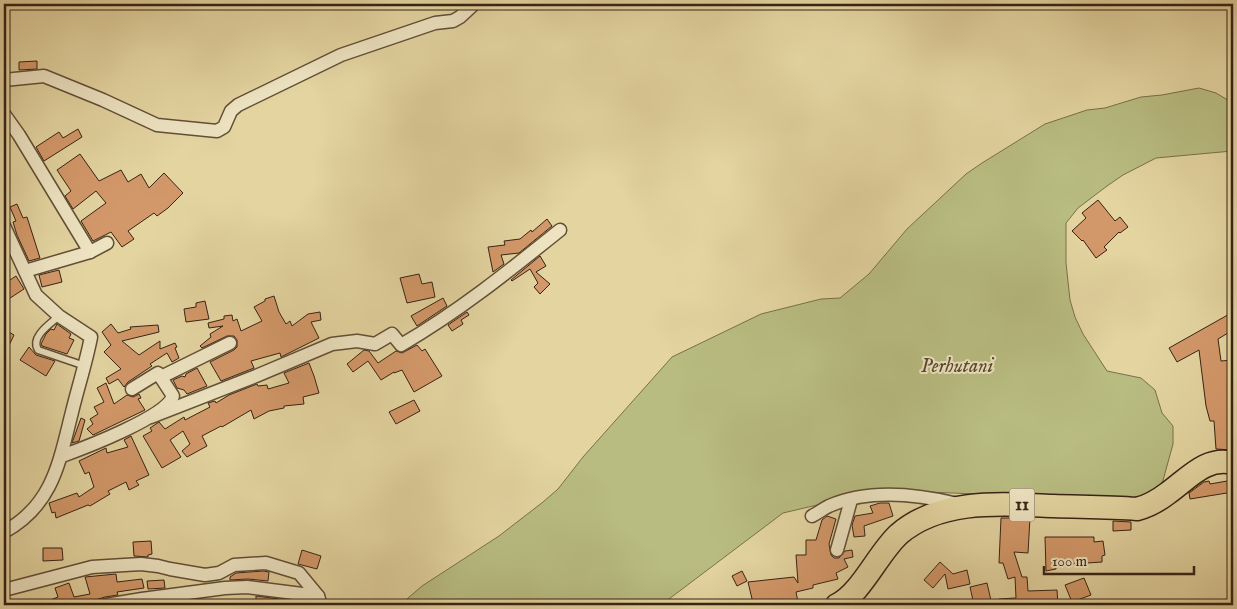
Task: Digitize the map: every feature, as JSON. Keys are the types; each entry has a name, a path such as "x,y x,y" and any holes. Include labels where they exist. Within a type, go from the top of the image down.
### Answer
{"highway":[{"name":"11","path":"837,605 852,594 886,548 900,534 914,524 938,513 966,506 992,504 1137,509 1148,506 1183,480 1213,462 1233,462"}],"street":[{"path":"4,80 44,76 103,100 157,126 217,131 224,127 231,111 247,101 341,55 435,23 453,21 474,4"},
{"path":"4,114 90,252"},
{"path":"4,226 36,295 59,316 91,337 86,366 72,411 62,456 47,493 28,515 4,532"},
{"path":"62,456 106,439 151,416 256,376 332,344 357,341 375,344 392,334 401,345 447,317 560,230"},
{"path":"25,271 90,252 107,243"},
{"path":"161,377 230,343"},
{"path":"132,389 158,373 161,377 173,396 172,402 151,416"},
{"path":"812,516 829,506 874,495 921,496 966,506"},
{"path":"837,550 851,500"},
{"path":"4,590 92,567 119,564 158,566 205,575 219,572 234,565 266,563 300,573 319,601"},
{"path":"287,591 300,573"},
{"path":"106,605 225,588 246,587 287,591 319,601"}],"lane":[{"path":"59,316 37,338 36,347 38,350 86,366"}],"green space":[{"name":"Perhutani","path":"1199,88 1216,93 1231,102 1233,111 1232,151 1156,158 1123,175 1107,186 1078,208 1066,223 1066,263 1070,300 1083,334 1107,371 1141,378 1155,390 1162,413 1173,426 1173,444 1162,484 1150,499 881,490 783,513 661,605 400,605 422,586 499,536 558,489 583,457 672,357 761,314 821,299 840,298 869,274 907,229 966,174 1045,124 1087,110 1105,108 1141,97"}],"building":[{"path":"37,61 37,69 19,70 19,62"},
{"path":"78,129 82,137 44,161 36,147 59,132 63,138"},
{"path":"80,154 99,181 121,170 128,182 141,174 149,188 164,173 183,193 157,216 154,213 128,231 134,239 122,247 111,232 93,241 81,221 106,203 96,191 73,209 65,196 71,191 57,170"},
{"path":"1098,200 1115,221 1120,217 1128,227 1119,232 1104,247 1107,250 1096,258 1083,240 1072,231 1086,218 1082,213"},
{"path":"17,204 23,218 27,217 40,258 29,261 17,235 13,222 16,221 10,207"},
{"path":"547,219 552,226 519,253 501,255 504,264 493,272 488,247 505,245 504,241 520,239 531,230 532,232"},
{"path":"540,256 546,266 536,272 550,284 540,294 534,287 538,283 530,269 511,280"},
{"path":"59,270 62,282 42,287 39,275"},
{"path":"419,274 422,284 432,282 435,297 407,303 400,278"},
{"path":"16,276 24,289 4,302 4,284"},
{"path":"274,296 279,312 286,324 290,321 292,326 308,314 320,312 321,320 311,322 319,338 281,357 280,353 251,361 254,368 221,381 210,362 234,350 237,347 237,340 234,336 227,336 202,348 200,346 211,337 210,334 223,326 209,328 208,323 224,319 224,316 232,315 233,321 237,319 241,331 262,321 254,307 265,301 265,299"},
{"path":"443,298 447,306 417,326 411,316"},
{"path":"205,301 209,319 186,322 184,309 196,307 196,303"},
{"path":"467,312 469,315 461,320 463,324 452,331 448,325"},
{"path":"1233,312 1233,330 1218,339 1221,361 1233,360 1233,450 1216,449 1214,421 1210,421 1206,406 1199,350 1177,362 1169,348"},
{"path":"57,324 71,334 69,338 74,340 67,354 42,346 41,344 46,334 51,329 54,330"},
{"path":"111,324 118,333 131,329 130,327 158,325 159,332 122,341 139,355 160,341 160,349 175,343 179,358 172,362 167,353 150,364 152,366 128,382 124,387 118,379 109,384 106,378 121,369 104,352 111,345 102,332"},
{"path":"4,329 14,335 4,356"},
{"path":"417,345 422,351 425,349 442,376 414,392 402,370 394,372 381,380 368,361 353,372 347,364 364,350 369,351 378,363 396,351 402,353"},
{"path":"29,347 36,355 55,361 46,376 20,360"},
{"path":"309,363 319,393 303,397 304,404 284,406 284,408 269,411 254,419 251,410 202,436 207,446 187,457 182,451 190,444 183,431 170,440 181,457 162,468 143,436 152,431 150,428 159,422 165,429 184,417 185,420 210,407 208,403 215,401 216,403 229,395 257,384 258,386 267,385 268,389 289,383 284,373"},
{"path":"197,368 207,386 187,394 184,390 177,388 173,380 182,376 185,377 186,374"},
{"path":"106,383 114,404 127,395 133,397 139,394 141,398 138,399 145,410 93,435 87,429 93,424 90,419 98,414 94,407 104,402 97,388"},
{"path":"414,400 420,411 396,424 389,412"},
{"path":"81,418 85,420 79,441 72,443"},
{"path":"131,436 149,475 136,481 139,485 129,490 126,482 108,491 110,494 90,506 88,505 56,518 55,512 52,513 49,503 77,493 79,497 94,487 89,472 85,474 79,461 106,448 107,453 128,447 124,440"},
{"path":"1233,480 1233,492 1190,499 1189,493 1204,482 1209,481 1210,484"},
{"path":"889,503 893,516 864,526 865,536 854,537 852,525 855,516 873,513 870,506"},
{"path":"827,516 836,519 829,544 831,555 834,558 839,558 845,551 852,550 853,557 844,559 848,567 836,573 838,579 813,585 813,588 796,592 798,602 785,605 765,605 764,601 753,603 748,582 794,577 798,583 796,555 806,555 806,540 816,540 822,520"},
{"path":"1001,518 1030,518 1028,553 1014,552 1022,577 1027,577 1028,591 1057,590 1058,605 999,605 999,599 1016,598 1015,577 1008,579 1003,563 999,563"},
{"path":"1113,521 1131,522 1131,530 1113,531"},
{"path":"1045,537 1094,537 1094,542 1103,541 1105,555 1102,556 1102,562 1057,565 1056,560 1056,569 1046,571"},
{"path":"151,541 152,554 148,555 148,557 134,556 133,542"},
{"path":"43,548 62,548 63,560 43,561"},
{"path":"302,550 321,556 317,569 298,564"},
{"path":"940,562 953,574 967,570 970,584 948,589 945,574 933,588 924,580"},
{"path":"742,571 747,581 737,586 732,576"},
{"path":"269,572 268,581 230,580 230,577 236,573"},
{"path":"116,574 117,582 142,579 144,588 117,592 118,595 80,605 38,605 58,597 55,588 69,583 74,597 90,594 85,577"},
{"path":"1084,578 1091,595 1072,602 1065,585"},
{"path":"164,580 165,588 148,589 147,581"},
{"path":"987,583 992,605 974,605 970,587"},
{"path":"256,596 279,599 279,605 256,605"}]}
